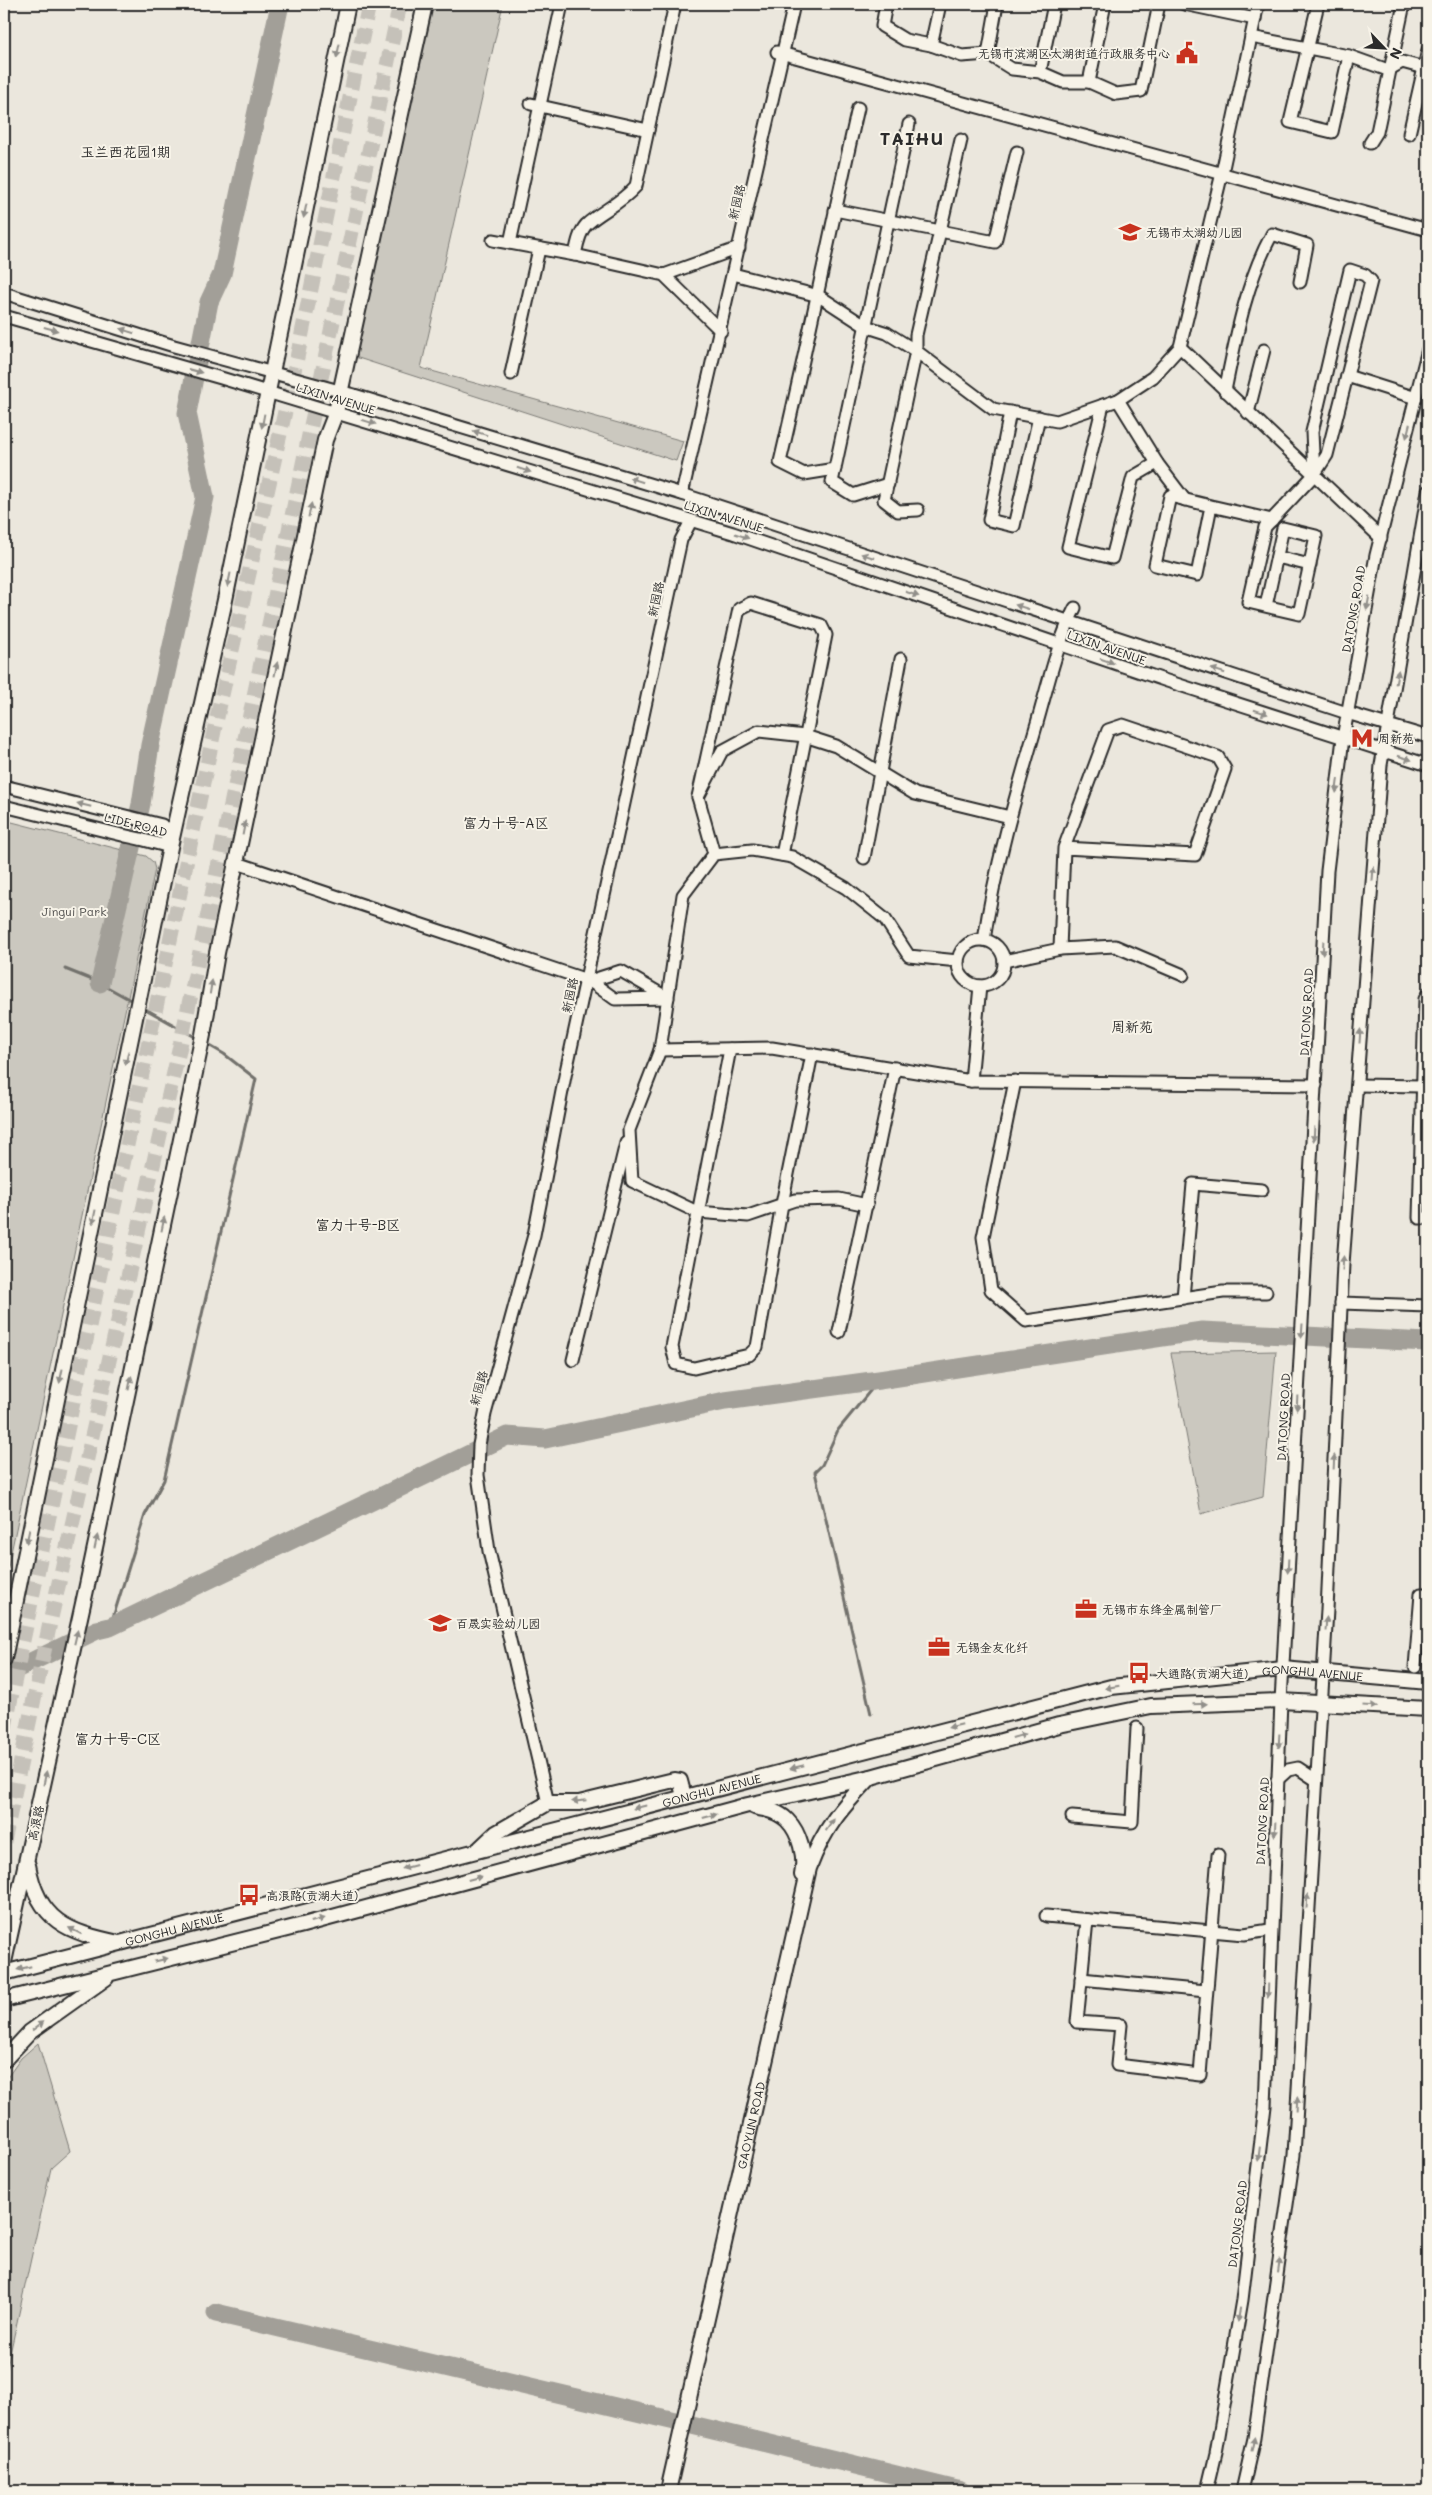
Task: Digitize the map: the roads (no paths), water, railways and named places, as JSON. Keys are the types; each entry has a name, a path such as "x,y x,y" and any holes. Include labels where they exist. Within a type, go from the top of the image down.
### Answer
{"main road":[{"path":"4,1659 170,847 225,600 348,4"},
{"name":"高浪路","path":"4,1962 86,1590 202,1041 217,953 237,863 255,766 323,450 336,412 425,4"},
{"name":"GONGHU AVENUE","path":"4,1974 479,1848 1111,1687 1283,1669 1428,1682"},
{"name":"GONGHU AVENUE","path":"4,2000 293,1927 748,1806 871,1777 1059,1724 1151,1706 1281,1701 1428,1709"},
{"name":"GAOYUN ROAD","path":"666,2491 809,1868 818,1842 831,1822 871,1777"},
{"path":"479,1848 496,1833 549,1802 579,1802 674,1780 680,1781 684,1796"},
{"name":"GAOYUN ROAD","path":"666,2491 805,1865 799,1838 786,1819 771,1810 748,1806"},
{"path":"27,1860 31,1882 48,1913 79,1934 122,1944"},
{"path":"4,2060 30,2032 114,1972"}],"street":[{"path":"510,243 536,105 562,4"},
{"path":"575,255 579,238 586,226 624,200 636,186 676,4"},
{"name":"新园路","path":"781,52 788,4"},
{"name":"新园路","path":"681,494 781,52 794,4"},
{"path":"886,4 882,26 905,40 931,45 962,56 988,54 1012,69 1040,72 1063,82 1089,82 1116,94 1141,91 1160,4"},
{"path":"931,45 940,4"},
{"path":"988,54 997,4"},
{"path":"1040,72 1054,4"},
{"path":"1089,82 1105,4"},
{"path":"1184,4 1255,19"},
{"path":"733,274 819,296 865,326 887,333 916,351 993,408 1057,421 1118,400 1153,376 1180,347 1222,173 1258,4"},
{"path":"1318,4 1290,122 1332,132 1350,56"},
{"path":"1370,144 1377,132 1388,70 1404,4"},
{"path":"1251,38 1350,56 1388,70 1402,62 1424,68"},
{"path":"1409,134 1428,50"},
{"path":"781,52 1428,230"},
{"path":"536,105 648,130"},
{"path":"835,469 804,474 780,462 819,296 835,210 858,108"},
{"path":"888,484 853,495 832,482 909,124"},
{"path":"918,510 898,511 884,500 916,351 916,335 961,140"},
{"path":"835,210 994,242 1017,152"},
{"path":"1225,391 1242,311 1264,248 1272,234 1307,245 1300,282"},
{"path":"493,240 575,255 664,275 719,330"},
{"path":"511,374 539,248"},
{"path":"664,275 738,248"},
{"name":"新园路","path":"719,330 738,248"},
{"path":"1266,606 1283,528 1316,536 1299,614 1248,602 1265,527 1314,475 1327,455 1371,281 1366,275 1350,270 1312,432 1314,475"},
{"name":"LIXIN AVENUE","path":"4,293 174,346 340,391 681,494 1068,622 1428,737"},
{"name":"LIXIN AVENUE","path":"4,316 222,378 693,521 1061,645 1428,765"},
{"path":"1180,347 1381,538"},
{"name":"DATONG ROAD","path":"1208,2491 1242,2300 1265,2106 1277,1780 1327,871 1343,738 1381,538 1428,349"},
{"path":"1248,413 1264,350"},
{"path":"1347,376 1416,398"},
{"path":"1118,400 1157,463 1185,500"},
{"path":"1103,406 1068,547 1112,558 1133,477 1157,463"},
{"path":"1010,412 990,520 1014,526 1039,417"},
{"path":"1242,2491 1257,2419 1294,2155 1323,1673 1341,1307 1383,750 1428,491"},
{"path":"1211,506 1197,576 1155,565 1170,496 1272,520"},
{"name":"新园路","path":"549,1802 492,1545 480,1475 487,1415 538,1235 588,980 682,540 693,521"},
{"path":"1277,557 1310,564"},
{"path":"714,854 698,797 739,609 751,603 821,625 826,635 782,855"},
{"path":"984,940 991,891 1010,817 1068,622 1075,608"},
{"path":"864,858 878,772 901,659"},
{"path":"1060,948 1064,848 1108,730 1123,725 1218,757 1225,769 1195,855 1064,848"},
{"path":"698,797 722,751 759,732 805,736 836,746 915,794 1010,817"},
{"name":"LIDE ROAD","path":"4,786 162,825 170,847"},
{"name":"LIDE ROAD","path":"4,806 170,847"},
{"path":"573,1360 629,1130 660,1050 683,895 714,854 752,850 792,857 853,893 885,919 909,956 958,961"},
{"path":"237,863 588,980 615,999 668,998"},
{"path":"984,940 998,947 1004,961 1004,969 995,982 980,986 966,980 961,975 958,961 964,948 970,943 984,940"},
{"path":"1004,961 1060,948 1115,946 1183,975"},
{"path":"588,980 621,971 668,998"},
{"path":"971,1081 980,986"},
{"path":"1428,993 1425,999 1419,1218 1428,1218"},
{"path":"660,1050 772,1048 971,1081 1316,1086"},
{"path":"730,1049 672,1347 676,1364 694,1368 749,1355 757,1347 782,1204 812,1054"},
{"path":"839,1332 895,1068"},
{"path":"1015,1081 983,1237 991,1290 1026,1321 1223,1292 1266,1292"},
{"path":"1357,1085 1422,1086"},
{"path":"629,1130 632,1182 697,1212 748,1216 795,1200 838,1199 866,1205"},
{"path":"1183,1298 1193,1184 1262,1190"},
{"path":"1341,1307 1428,1306"},
{"path":"1414,1667 1422,1594 1428,1594"},
{"path":"1072,1817 1132,1822 1137,1728"},
{"path":"1277,1780 1288,1770 1298,1768 1316,1780"},
{"path":"1087,1920 1077,2022 1121,2025 1117,2065 1200,2075 1210,1931 1218,1855"},
{"path":"1046,1916 1244,1934 1270,1930"},
{"path":"1081,1979 1206,1991"}],"waterway":[{"path":"100,983 141,804 150,745 205,497 187,413 209,302 222,274 280,4"},
{"path":"65,969 100,983 134,1002"},
{"path":"142,1007 197,1038"},
{"path":"110,1627 145,1515 164,1480 256,1079 224,1054 205,1043"},
{"path":"4,1675 97,1630 110,1627 507,1436 545,1439 725,1401 879,1380 1202,1331 1428,1342"},
{"path":"871,1714 815,1472 822,1465 838,1430 879,1380"},
{"path":"216,2313 713,2430 961,2491"}],"tunnel":[{"path":"4,1731 214,731 298,353 369,4"},
{"path":"4,1842 51,1618 182,1037 400,4"}],"place":[{"name":"无锡市滨湖区太湖街道行政服务中心","path":"1187,53"},
{"name":"无锡市太湖幼儿园","path":"1130,232"},
{"name":"周新苑","path":"1362,738"},
{"name":"无锡市东绛金属制管厂","path":"1086,1609"},
{"name":"百晟实验幼儿园","path":"440,1623"},
{"name":"无锡金友化纤","path":"939,1647"},
{"name":"大通路(贡湖大道)","path":"1139,1673"},
{"name":"高浪路(贡湖大道)","path":"249,1895"}],"district":[{"name":"TAIHU","path":"912,138"},
{"name":"玉兰西花园1期","path":"126,151"},
{"name":"富力十号-A区","path":"506,822"},
{"name":"周新苑","path":"1132,1026"},
{"name":"富力十号-B区","path":"358,1224"},
{"name":"富力十号-C区","path":"118,1738"}],"park label":[{"name":"Jingui Park","path":"74,911"}]}
